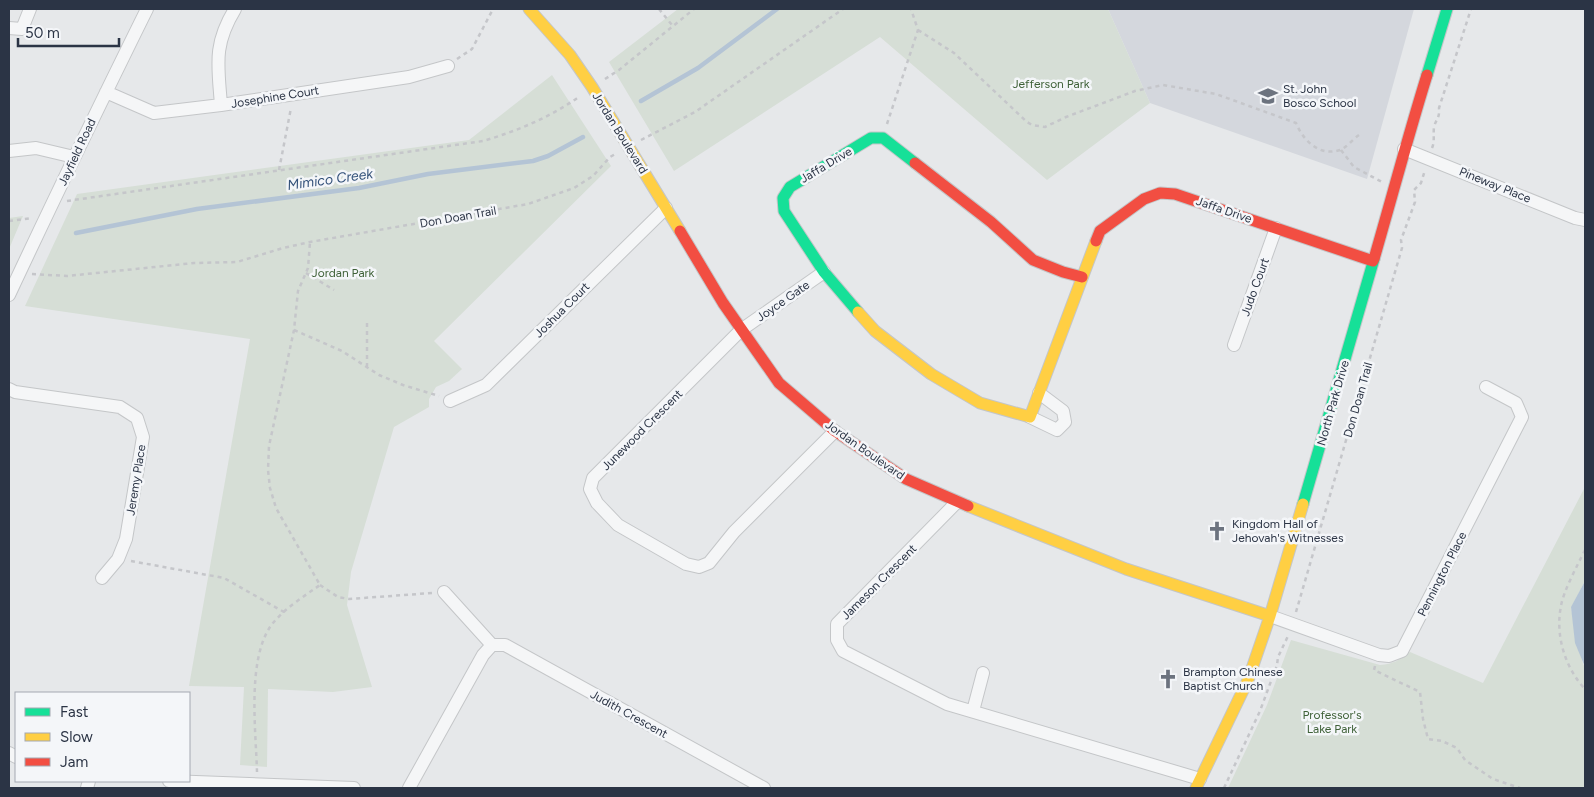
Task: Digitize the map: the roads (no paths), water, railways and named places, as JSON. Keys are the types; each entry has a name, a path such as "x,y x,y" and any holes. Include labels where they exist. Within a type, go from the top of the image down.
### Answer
{"street":[{"path":"9,28 22,29 30,9"},
{"name":"Jayfield Road","path":"9,295 147,9"},
{"path":"221,105 218,64 219,42 227,22 235,9"},
{"name":"Jordan Boulevard","path":"529,9 570,55 592,87 723,303 779,383 835,431 906,479 957,502 1126,569 1270,616"},
{"name":"North Park Drive","path":"1198,784 1248,680 1270,616 1395,187 1404,150 1447,9"},
{"name":"Josephine Court","path":"106,92 154,113 409,77 448,66"},
{"name":"Jaffa Drive","path":"1039,393 1063,411 1065,422 1057,430 1030,417 980,404 931,374 875,332 824,272 784,212 783,198 790,187 871,138 883,138 991,222 1033,260 1063,272 1082,277"},
{"path":"9,151 36,148 74,157"},
{"name":"Pineway Place","path":"1404,150 1575,218 1585,220"},
{"name":"Jaffa Drive","path":"1030,417 1100,231 1144,199 1160,193 1175,194 1373,261"},
{"name":"Joshua Court","path":"450,401 486,385 666,208"},
{"name":"Judo Court","path":"1234,345 1276,228"},
{"name":"Joyce Gate","path":"742,330 824,272"},
{"name":"Junewood Crescent","path":"742,330 593,478 590,489 597,503 618,525 686,564 699,568 709,563 734,532 835,431"},
{"name":"Pennington Place","path":"1270,616 1379,655 1389,656 1402,651 1522,417 1516,403 1486,387"},
{"name":"Jeremy Place","path":"9,389 15,392 120,407 137,418 143,437 126,539 118,559 102,578"},
{"name":"Jameson Crescent","path":"957,502 837,624 837,640 843,651 947,704 1198,784"},
{"path":"408,788 483,655 492,645 444,592"},
{"name":"Judith Crescent","path":"492,645 505,645 764,788"},
{"path":"973,711 983,672"},
{"path":"188,782 354,788"}],"water":[{"path":"1585,581 1585,667 1575,643 1571,607"}],"waterway":[{"name":"Mimico Creek","path":"641,101 698,68 777,9"},
{"name":"Mimico Creek","path":"76,233 197,209 359,188 428,174 533,161 548,156 583,137"}],"place":[{"name":"St. John Bosco School","path":"1268,96"},
{"name":"Kingdom Hall of Jehovah's Witnesses","path":"1217,531"},
{"name":"Brampton Chinese Baptist Church","path":"1168,679"}],"park label":[{"name":"Jefferson Park","path":"1051,84"},
{"name":"Jordan Park","path":"343,273"},
{"name":"Professor's Lake Park","path":"1332,722"}]}
